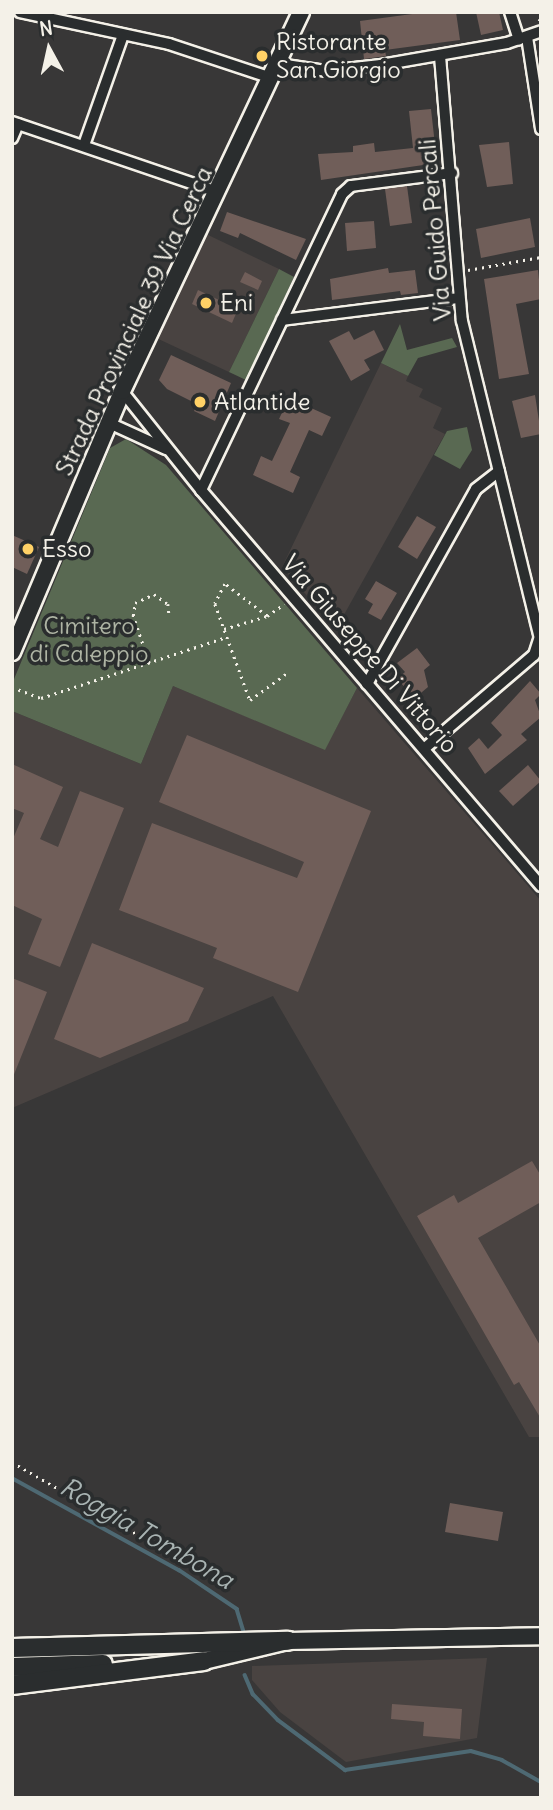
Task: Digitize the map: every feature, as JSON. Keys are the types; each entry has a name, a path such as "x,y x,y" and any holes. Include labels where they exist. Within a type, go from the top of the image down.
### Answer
{"highway":[{"path":"12,1637 288,1642"},
{"path":"12,1648 241,1642"},
{"path":"12,1667 204,1661"},
{"path":"12,1685 204,1661"}],"main road":[{"name":"Strada Provinciale 39 Via Cerca","path":"12,652 122,391 276,71 301,12"},
{"path":"204,1661 288,1642 541,1636"}],"street":[{"path":"20,12 169,44 276,71 327,71 440,56 523,38 541,31"},
{"path":"510,12 523,38 541,129"},
{"path":"84,145 123,34"},
{"name":"Via Guido Percali","path":"440,56 452,173 459,298 540,641"},
{"path":"12,138 15,123 218,192"},
{"path":"201,490 342,194 351,186 452,173"},
{"path":"282,320 459,298"},
{"name":"Via Giuseppe Di Vittorio","path":"122,391 167,450 541,886"},
{"name":"Via Giuseppe Di Vittorio","path":"109,423 167,450"},
{"path":"366,684 476,488 499,471"},
{"path":"425,748 534,655 540,641"}],"path":[{"path":"468,270 541,257"},
{"path":"267,616 225,583 215,604 250,700 287,673"},
{"path":"149,663 133,616 135,603 154,594 168,604 169,614"},
{"path":"224,629 267,616 292,597"},
{"path":"12,687 41,698 227,637"},
{"path":"12,1462 154,1544"}],"shaded area":[{"path":"202,232 279,269 229,372 152,336"},
{"path":"381,363 408,376 406,381 423,389 419,397 442,408 433,428 445,434 336,629 282,567"},
{"path":"173,686 325,749 357,688 541,901 541,1437 529,1437 273,996 12,1108 12,711 141,764"},
{"path":"487,1658 477,1738 346,1762 280,1712 252,1680 252,1666"}],"green space":[{"path":"279,269 294,277 246,380 229,372"},
{"path":"400,324 407,350 452,338 457,347 418,358 408,376 381,363"},
{"path":"467,427 472,450 460,469 434,455 447,431"},
{"name":"Cimitero di Caleppio","path":"126,439 166,465 357,688 325,750 173,686 141,764 12,711 12,684 110,448"}],"building":[{"path":"427,12 456,12 460,40 385,50 386,56 364,59 360,21"},
{"path":"476,12 499,12 503,30 481,35"},
{"path":"431,109 437,163 321,180 318,154 353,152 353,146 374,143 375,152 413,148 409,111"},
{"path":"509,142 513,184 487,187 479,145"},
{"path":"407,186 412,223 390,226 385,189"},
{"path":"227,212 306,239 296,260 240,233 238,238 220,231"},
{"path":"530,218 535,247 481,258 476,229"},
{"path":"374,221 376,248 347,251 345,223"},
{"path":"388,268 389,273 415,270 418,293 401,295 400,291 332,300 330,279"},
{"path":"538,270 541,299 516,304 529,374 499,379 484,279"},
{"path":"245,272 262,281 258,290 240,282"},
{"path":"198,290 238,309 232,323 192,304"},
{"path":"374,330 384,350 364,360 370,370 351,381 329,341 349,331 354,340"},
{"path":"171,355 231,383 215,421 194,411 197,404 167,389 159,380"},
{"path":"535,395 541,434 521,438 512,401"},
{"path":"289,398 331,417 322,436 309,430 290,472 300,477 293,493 253,475 261,456 272,461 290,423 279,419"},
{"path":"417,516 436,527 417,559 398,547"},
{"path":"12,535 39,547 27,574 12,567"},
{"path":"376,581 397,593 381,620 368,613 373,604 365,599"},
{"path":"417,648 430,665 424,670 428,687 415,698 397,679 405,672 397,663"},
{"path":"530,681 541,694 535,700 541,717 521,734 527,740 485,774 468,748 479,738 488,749 502,735 491,723"},
{"path":"187,735 371,811 298,992 213,958 217,948 119,910 152,823 297,878 304,862 159,802"},
{"path":"12,764 63,787 40,839 58,847 80,791 124,808 60,967 28,954 42,919 12,905 12,841 24,813 12,808"},
{"path":"528,765 541,781 513,806 499,791"},
{"path":"92,943 204,988 188,1021 100,1058 54,1039"},
{"path":"12,978 47,992 13,1077 12,1077"},
{"path":"532,1161 541,1176 541,1202 478,1238 541,1347 541,1419 519,1382 514,1385 417,1216 454,1195 458,1203"},
{"path":"450,1503 503,1512 498,1541 445,1532"},
{"path":"392,1704 462,1709 460,1739 423,1736 424,1722 391,1719"}],"waterway":[{"name":"Roggia Tombona","path":"12,1478 179,1570 237,1609 245,1636"},
{"name":"Roggia Tombona","path":"245,1675 253,1694 278,1720 345,1770 471,1751 502,1760 541,1782"}],"place":[{"name":"Ristorante San Giorgio","path":"262,56"},
{"name":"Eni","path":"206,303"},
{"name":"Atlantide","path":"200,402"},
{"name":"Esso","path":"28,549"}]}
